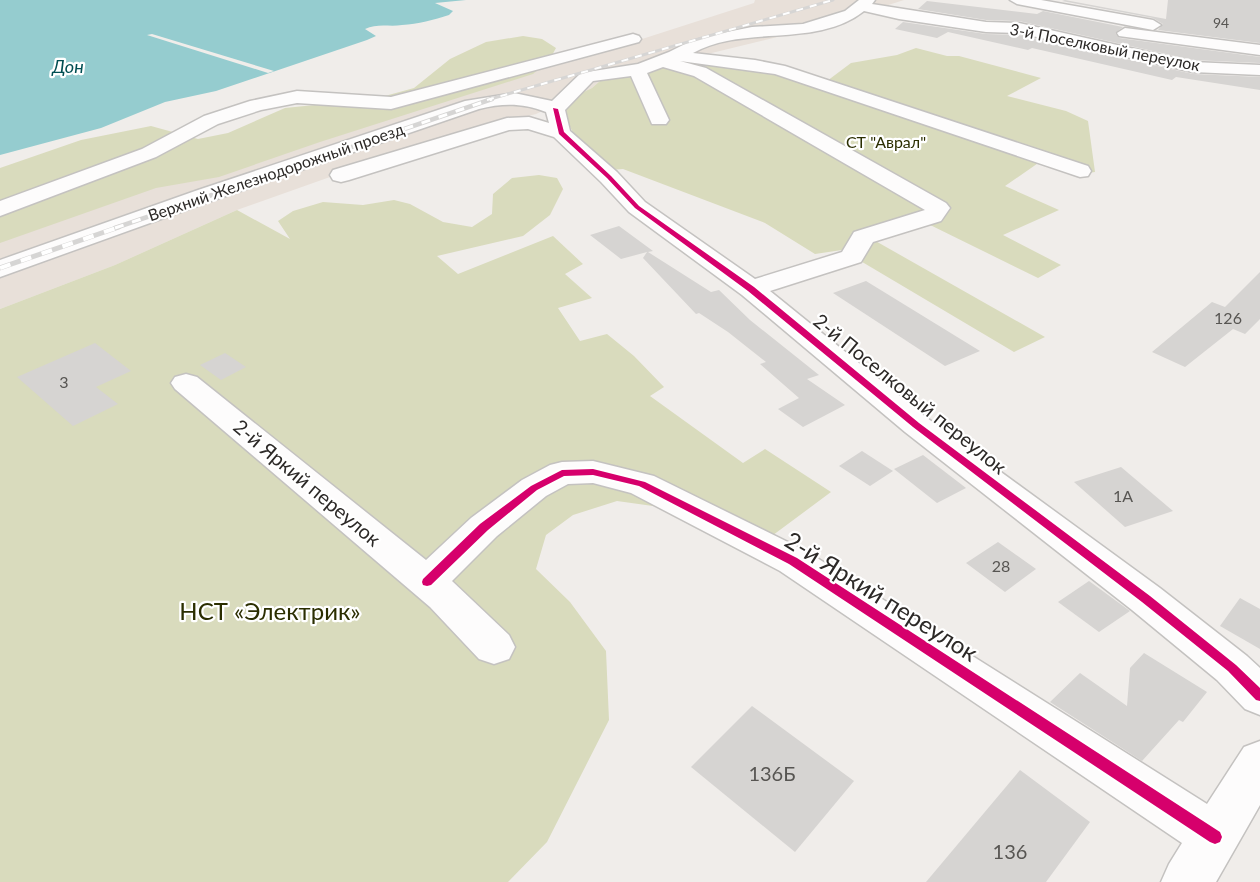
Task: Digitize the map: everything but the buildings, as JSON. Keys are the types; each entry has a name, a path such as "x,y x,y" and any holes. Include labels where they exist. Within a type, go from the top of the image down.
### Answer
{"street":[{"name":"3-й Поселковый переулок","path":"1017,0 1260,49"},
{"name":"3-й Поселковый переулок","path":"866,3 898,14 986,27 1019,28 1193,66 1260,70"},
{"path":"550,62 587,77 636,70 668,59 695,45 752,32 804,29 833,22 866,3"},
{"name":"3-й Поселковый переулок","path":"986,27 1040,26 1226,43"},
{"path":"1226,43 1250,30"},
{"path":"0,209 149,153 211,120 257,105 297,97 392,103 633,39"},
{"path":"668,59 755,65 779,70 1080,171"},
{"path":"668,59 700,72 938,208 933,216 863,237 852,256 751,289"},
{"path":"636,70 643,80 659,120"},
{"path":"561,133 555,109 587,77"},
{"name":"Верхний Железнодорожный проезд","path":"0,269 206,195 472,105 497,98 516,97 555,109"},
{"path":"341,175 507,123 529,123 561,133"},
{"name":"2-й Поселковый переулок","path":"561,133 609,177 636,207 751,289 916,424 1146,599 1232,668 1260,696"},
{"name":"2-й Яркий переулок","path":"186,383 428,582 494,647"},
{"name":"2-й Яркий переулок","path":"428,582 484,527 534,488 562,473 592,472 642,484 793,561 1215,837"},
{"path":"1187,882 1260,762"}],"shaded area":[{"path":"755,0 904,0 823,26 601,80 592,88 536,114 459,134 237,210 115,265 0,309 0,225 260,141 639,40 754,3"}],"green space":[{"path":"523,36 542,39 556,48 550,59 533,74 219,177 156,188 0,243 0,168 81,140 151,126 198,139 228,133 285,108 374,99 414,88 450,59 486,42"},
{"name":"СТ \"Аврал\"","path":"916,48 947,56 959,56 1041,78 1007,96 1066,111 1088,121 1095,172 1088,173 1044,159 1005,186 1059,210 1003,235 1061,265 1038,278 920,220 872,239 1045,337 1014,352 842,250 815,254 765,223 623,169 610,170 578,142 558,104 592,88 601,80 702,57 827,81 851,63 897,55"},
{"name":"НСТ «Электрик»","path":"539,175 557,178 563,189 550,215 523,236 437,256 458,274 553,236 583,264 565,274 592,298 558,308 580,341 607,334 634,356 664,387 650,396 743,463 765,449 831,492 749,553 660,507 617,501 573,515 546,535 536,569 570,602 606,651 609,720 547,842 508,882 0,882 0,309 115,265 237,210 290,239 278,221 293,211 323,202 363,205 394,200 410,204 443,222 472,227 492,214 493,194 512,178"}],"water":[{"name":"Дон","path":"0,0 466,0 435,3 453,11 449,15 414,24 370,27 365,29 376,36 367,40 216,91 165,102 101,128 0,155"}],"pier":[{"path":"152,34 274,71 268,73 147,35"}],"railway":[{"path":"487,100 833,0"},
{"path":"115,228 492,99"},
{"path":"0,268 119,227"}],"cycle path":[{"path":"555,109 561,133 609,177 637,207 751,289 916,425 1146,599 1232,668 1260,696"},
{"path":"427,582 484,527 534,488 562,473 593,472 642,484 793,561 1215,837"}]}
